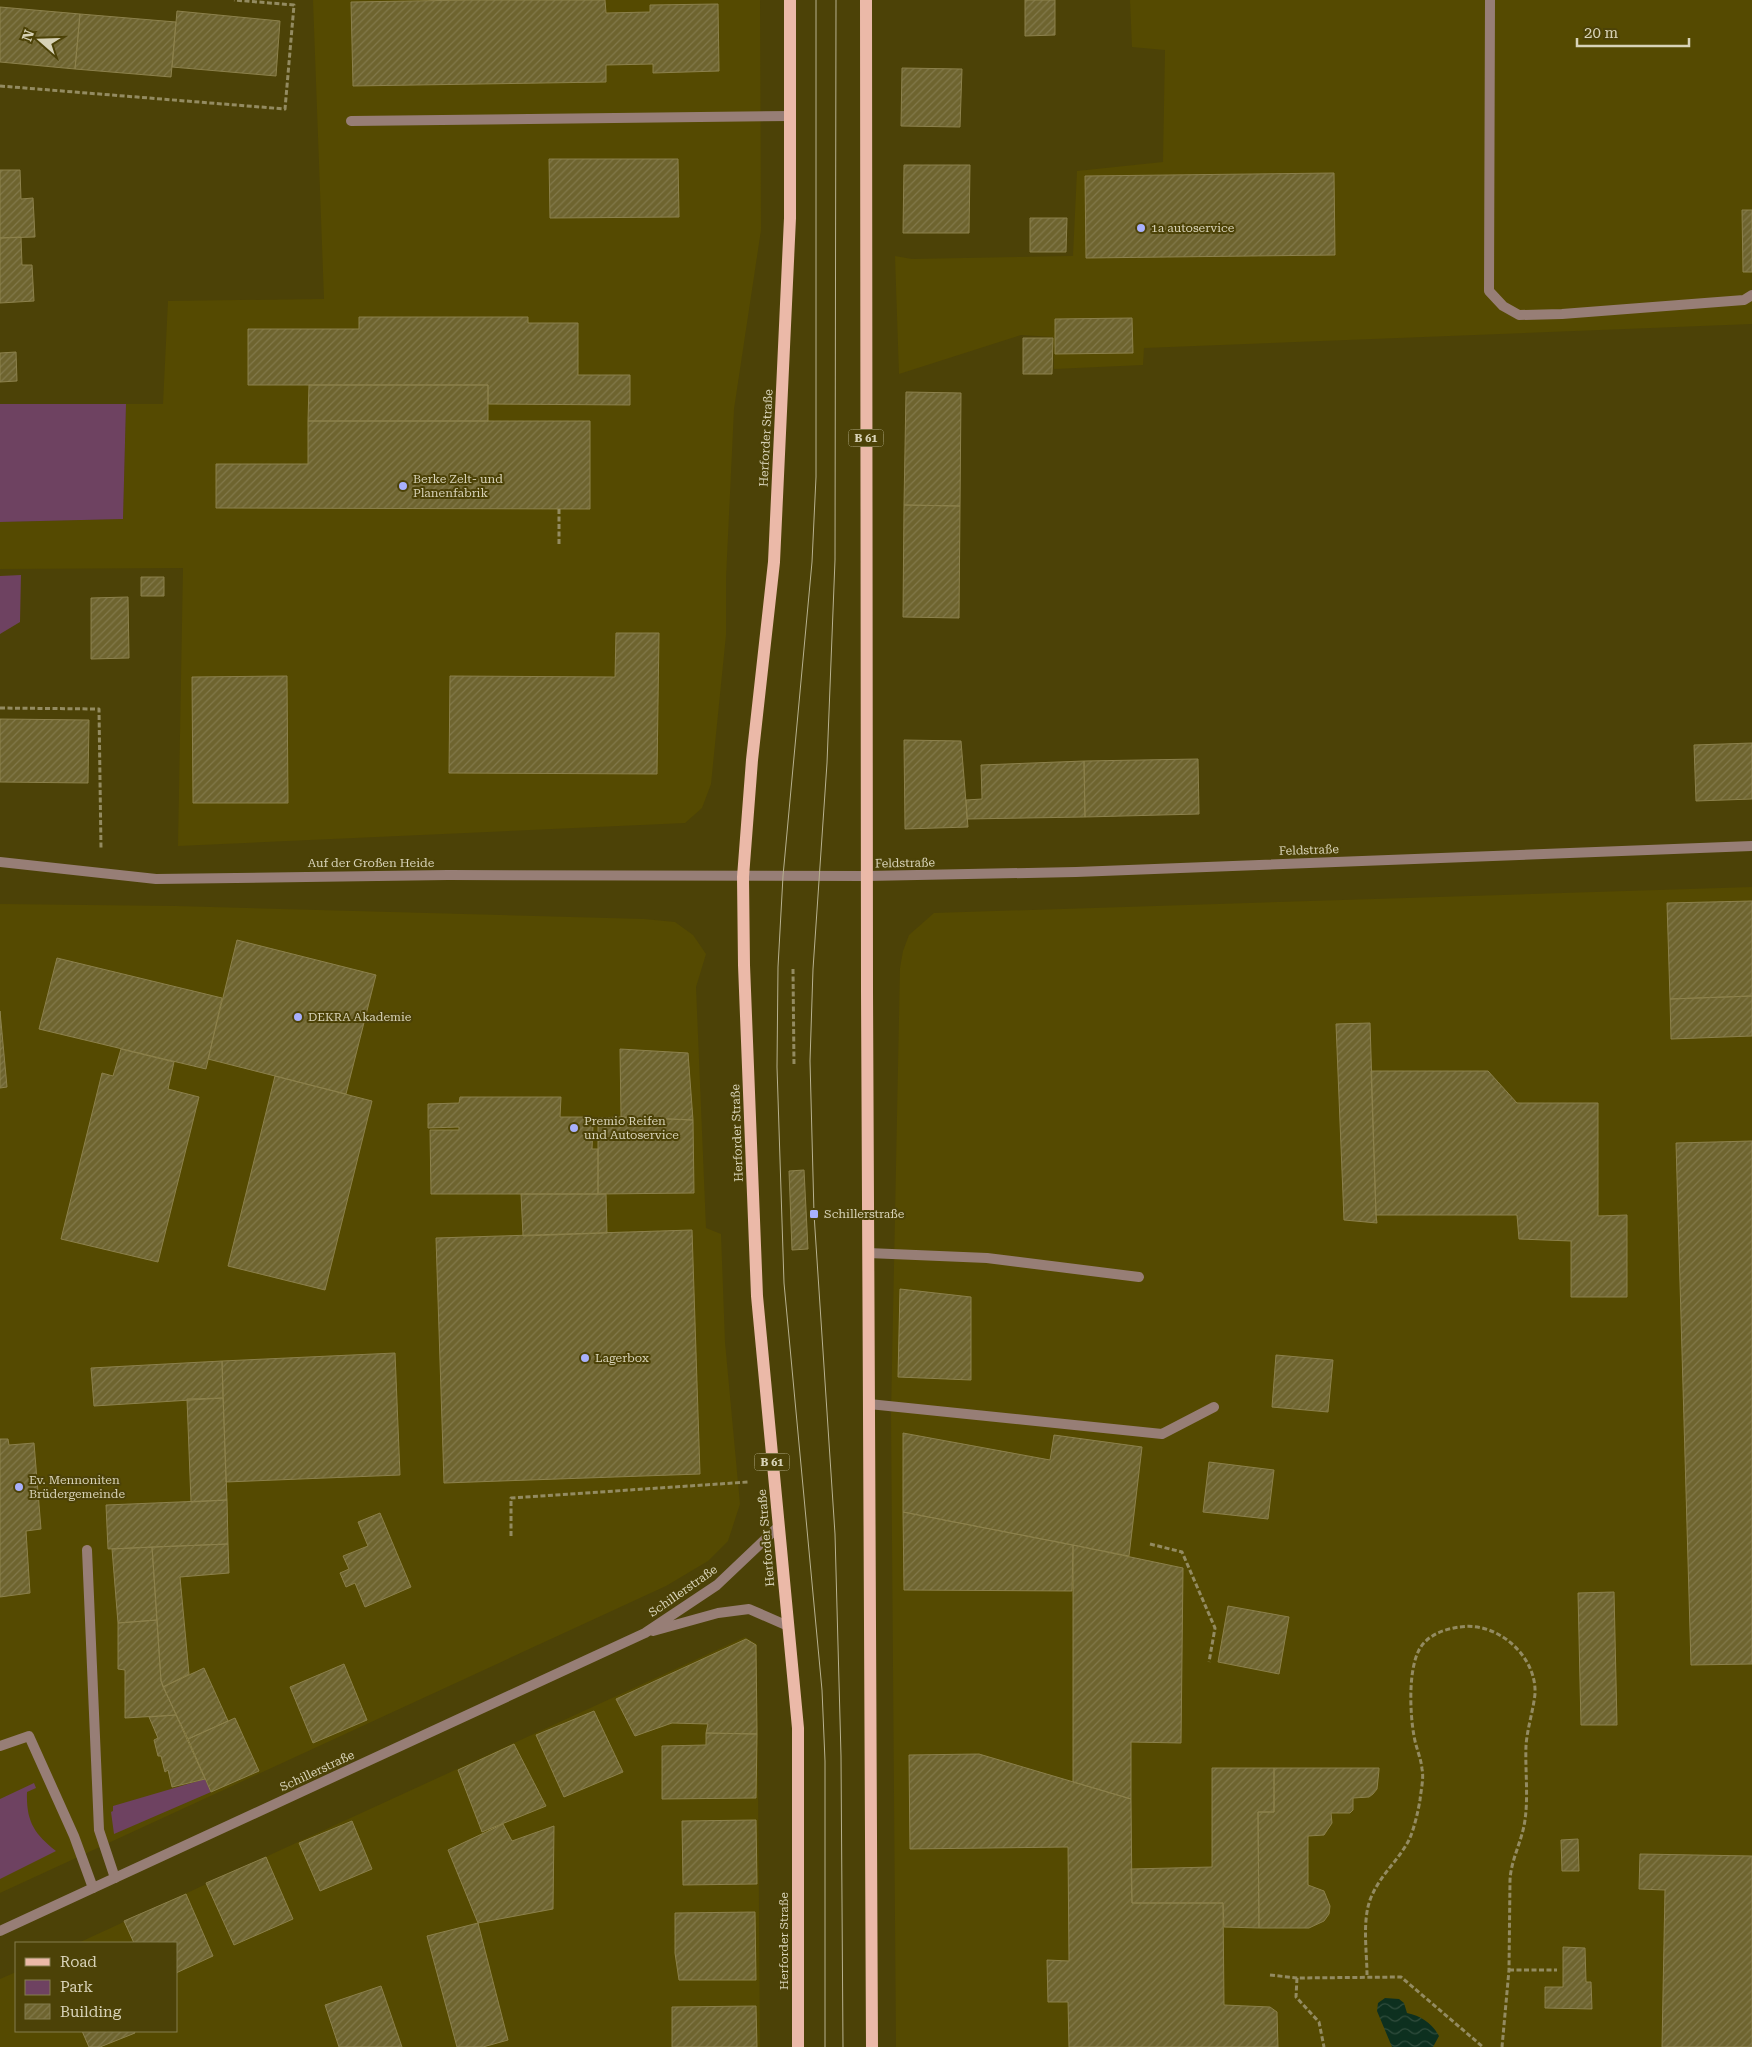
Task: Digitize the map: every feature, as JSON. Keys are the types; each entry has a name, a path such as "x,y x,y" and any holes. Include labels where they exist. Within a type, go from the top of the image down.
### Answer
{"main road":[{"name":"Herforder Straße","path":"790,0 790,218 774,562 752,760 743,877 744,965 757,1296 798,1728 798,2047"},
{"name":"B 61","path":"866,0 868,1253 872,2047"}],"street":[{"path":"1490,0 1490,291 1503,306 1519,315 1562,314 1744,300 1752,295"},
{"path":"351,121 790,116"},
{"name":"Feldstraße","path":"867,876 1076,872 1752,846"},
{"name":"Auf der Großen Heide","path":"0,862 156,879 438,876 743,877"},
{"path":"743,877 867,876"},
{"path":"868,1253 987,1258 1139,1276"},
{"path":"869,1404 1162,1434 1214,1407"},
{"name":"Schillerstraße","path":"0,1931 644,1633 716,1585 778,1527"},
{"path":"87,1550 99,1830 115,1878"},
{"name":"Schillerstraße","path":"644,1633 718,1613 749,1609 788,1626"},
{"path":"0,1746 29,1736 74,1836 93,1888"}],"path":[{"path":"0,86 285,109 294,5 234,0"},
{"path":"559,509 559,545"},
{"path":"0,708 99,709 101,873"},
{"path":"794,968 794,1066"},
{"path":"511,1536 511,1498 748,1482"},
{"path":"1150,1544 1182,1552 1214,1628 1209,1662"},
{"path":"1367,1975 1368,1908 1373,1892 1409,1838 1420,1801 1423,1771 1414,1738 1410,1706 1418,1651 1430,1637 1444,1630 1462,1626 1479,1628 1502,1636 1518,1650 1527,1662 1534,1681 1535,1695 1526,1746 1526,1814 1510,1873 1509,1970 1502,2047"},
{"path":"1509,1970 1557,1970"},
{"path":"1270,1975 1297,1978 1367,1975 1401,1977 1483,2047"},
{"path":"1297,1978 1296,1997 1319,2022 1324,2047"}],"shaded area":[{"path":"313,0 760,0 761,230 734,409 726,578 726,635 711,784 702,808 685,823 178,846 183,568 0,569 0,522 123,519 126,404 163,404 168,301 324,299"},
{"path":"1130,0 1752,0 1752,324 1144,348 1143,365 1054,369 1053,337 1021,335 899,374 895,256 912,259 1073,256 1077,171 1163,162 1165,50 1132,47"},
{"path":"1752,887 1752,2047 896,2047 891,1414 900,968 903,951 909,935 934,913"},
{"path":"0,904 176,906 644,919 675,922 693,935 706,954 696,987 706,1228 721,1234 725,1342 740,1504 728,1541 708,1561 666,1586 0,1893"},
{"path":"745,1637 757,1644 760,2047 0,2047 0,1979 15,1972 15,2032 178,2032 178,1942 80,1942"}],"green space":[{"path":"0,404 126,404 123,519 0,522"},
{"path":"21,575 20,622 0,634 0,576"},
{"path":"205,1779 211,1792 114,1834 111,1812 113,1811 113,1806"},
{"path":"34,1783 36,1788 27,1792 30,1819 37,1833 56,1851 0,1879 0,1799"}],"water":[{"path":"1385,1998 1399,1999 1404,2003 1407,2013 1421,2018 1433,2027 1439,2036 1433,2047 1392,2047 1377,2011 1378,2003"}],"building":[{"path":"605,0 606,13 650,12 650,5 718,4 719,71 653,73 653,64 606,65 606,82 353,86 351,2"},
{"path":"1025,0 1055,0 1055,35 1025,36"},
{"path":"0,7 80,14 75,69 0,62"},
{"path":"177,11 280,21 276,76 172,67"},
{"path":"80,14 176,22 171,77 75,69"},
{"path":"902,68 962,69 960,127 901,126"},
{"path":"549,159 678,159 679,217 550,218"},
{"path":"904,165 970,165 969,233 903,233"},
{"path":"0,170 20,170 21,199 33,198 35,237 0,238"},
{"path":"1334,173 1335,255 1086,258 1085,176"},
{"path":"1742,210 1752,210 1752,272 1743,272"},
{"path":"1030,218 1067,218 1066,252 1030,252"},
{"path":"21,237 22,265 32,265 34,301 0,303 0,238"},
{"path":"359,317 528,317 528,323 578,323 578,375 630,375 630,405 488,404 488,385 248,385 248,329 359,329"},
{"path":"1132,318 1133,353 1055,354 1055,319"},
{"path":"1023,338 1053,338 1052,374 1023,374"},
{"path":"16,352 17,381 0,382 0,353"},
{"path":"309,385 488,385 488,421 308,421"},
{"path":"906,392 961,393 960,506 904,505"},
{"name":"Berke Zelt- und Planenfabrik","path":"308,421 590,421 590,509 216,508 216,464 308,464"},
{"path":"904,505 960,506 959,618 903,617"},
{"path":"141,577 164,577 164,596 141,596"},
{"path":"128,597 129,658 91,659 91,598"},
{"path":"616,633 659,633 657,774 449,773 450,676 615,677"},
{"path":"287,676 288,803 193,803 192,677"},
{"path":"0,719 89,720 88,783 0,782"},
{"path":"904,740 961,741 968,827 905,829"},
{"path":"1752,743 1752,799 1696,801 1694,745"},
{"path":"1198,759 1199,814 1085,817 1084,761"},
{"path":"1084,761 1085,817 967,819 966,800 982,799 981,765"},
{"path":"1752,901 1752,996 1670,999 1667,903"},
{"path":"237,940 376,975 346,1094 208,1059"},
{"path":"57,958 222,998 206,1069 39,1029"},
{"path":"1752,996 1752,1036 1671,1039 1670,999"},
{"path":"0,1011 7,1087 0,1088"},
{"path":"1370,1023 1377,1223 1344,1220 1336,1024"},
{"path":"121,1049 174,1062 168,1089 199,1097 158,1262 61,1239 102,1073 113,1076"},
{"path":"620,1049 688,1053 693,1120 621,1117"},
{"path":"1371,1071 1488,1071 1517,1103 1598,1103 1598,1216 1627,1215 1627,1297 1571,1297 1571,1241 1519,1239 1517,1215 1376,1215"},
{"path":"275,1076 372,1101 325,1290 228,1266"},
{"path":"460,1097 561,1097 560,1117 586,1117 593,1125 592,1149 598,1149 598,1194 431,1194 430,1130 459,1130 459,1127 428,1128 428,1104 459,1103"},
{"path":"598,1118 693,1120 694,1193 598,1194"},
{"path":"1752,1141 1752,1664 1691,1665 1676,1143"},
{"path":"804,1170 808,1249 792,1250 789,1171"},
{"path":"521,1194 606,1194 607,1233 523,1236"},
{"path":"692,1230 700,1474 444,1483 436,1238"},
{"path":"900,1289 971,1297 971,1380 898,1377"},
{"path":"395,1353 400,1475 226,1482 222,1361"},
{"path":"1276,1355 1333,1360 1328,1412 1272,1407"},
{"path":"222,1361 223,1398 94,1406 91,1368"},
{"path":"223,1398 227,1500 191,1502 187,1399"},
{"path":"903,1433 1050,1460 1054,1435 1142,1447 1129,1556 903,1512"},
{"name":"Ev. Mennoniten Brüdergemeinde","path":"0,1439 8,1439 9,1445 34,1443 41,1529 26,1531 30,1593 0,1597"},
{"path":"1209,1462 1274,1470 1268,1519 1203,1512"},
{"path":"227,1500 228,1544 108,1549 106,1505"},
{"path":"903,1512 1073,1545 1072,1591 904,1590"},
{"path":"380,1513 411,1587 365,1607 355,1583 346,1587 340,1573 349,1569 343,1556 368,1546 358,1522"},
{"path":"228,1544 229,1573 180,1577 189,1674 163,1687 161,1681 152,1547"},
{"path":"1073,1545 1183,1568 1181,1743 1131,1742 1131,1799 1073,1782"},
{"path":"152,1547 157,1620 118,1623 112,1549"},
{"path":"1614,1592 1617,1725 1581,1725 1578,1593"},
{"path":"1228,1606 1289,1617 1279,1674 1218,1662"},
{"path":"157,1620 161,1681 176,1715 125,1718 125,1670 118,1669 118,1623"},
{"path":"746,1639 756,1645 757,1734 706,1733 708,1724 672,1723 635,1736 616,1699"},
{"path":"344,1664 367,1720 313,1743 290,1687"},
{"path":"204,1668 228,1721 188,1739 163,1687"},
{"path":"594,1711 623,1772 564,1797 536,1735"},
{"path":"176,1715 205,1779 172,1787 168,1770 165,1772 161,1756 158,1756 154,1740 158,1738 149,1717"},
{"path":"235,1718 259,1771 211,1792 188,1739"},
{"path":"706,1733 757,1734 756,1798 662,1799 662,1746 706,1745"},
{"path":"514,1744 546,1806 482,1832 458,1770"},
{"path":"979,1754 1131,1799 1132,1903 1223,1903 1224,2005 1270,2007 1277,2012 1278,2047 1069,2047 1068,2002 1048,2002 1047,1960 1069,1961 1068,1847 910,1849 909,1755"},
{"path":"1212,1768 1274,1768 1274,1812 1258,1812 1259,1928 1224,1927 1223,1903 1132,1903 1131,1869 1212,1867"},
{"path":"1274,1768 1379,1768 1377,1789 1373,1794 1369,1797 1353,1798 1353,1810 1350,1813 1331,1813 1332,1823 1324,1835 1308,1836 1308,1885 1324,1891 1330,1906 1329,1914 1324,1921 1309,1928 1259,1928 1258,1812 1274,1812"},
{"path":"756,1820 757,1884 683,1885 682,1821"},
{"path":"352,1821 372,1869 320,1891 299,1843"},
{"path":"503,1824 512,1841 554,1826 553,1909 478,1923 448,1850"},
{"path":"1578,1839 1579,1871 1562,1871 1561,1840"},
{"path":"1640,1854 1752,1856 1752,2047 1662,2047 1665,1890 1639,1889"},
{"path":"266,1857 293,1919 234,1945 206,1883"},
{"path":"186,1894 213,1956 178,1972 178,1942 134,1942 124,1921"},
{"path":"755,1912 756,1980 679,1980 675,1953 675,1913"},
{"path":"478,1923 508,2040 483,2047 457,2047 427,1936"},
{"path":"1563,1947 1585,1948 1586,1982 1591,1982 1592,2009 1545,2008 1545,1987 1563,1987"},
{"path":"381,1986 402,2047 339,2047 325,2005"},
{"path":"756,2006 757,2047 672,2047 672,2007"},
{"path":"82,2032 135,2033 100,2047 89,2047"}],"tram line":[{"path":"816,0 816,477 812,562 783,876 778,967 777,1067 784,1283 822,1690 825,1761 825,2047"},
{"path":"836,0 835,560 827,763 813,969 810,1061 814,1214 835,1534 841,1756 843,2047"}],"place":[{"name":"1a autoservice","path":"1141,228"},
{"name":"Berke Zelt- und Planenfabrik","path":"403,486"},
{"name":"DEKRA Akademie","path":"298,1017"},
{"name":"Premio Reifen und Autoservice","path":"574,1128"},
{"name":"Schillerstraße","path":"814,1214"},
{"name":"Lagerbox","path":"585,1358"},
{"name":"Ev. Mennoniten Brüdergemeinde","path":"19,1487"}]}
